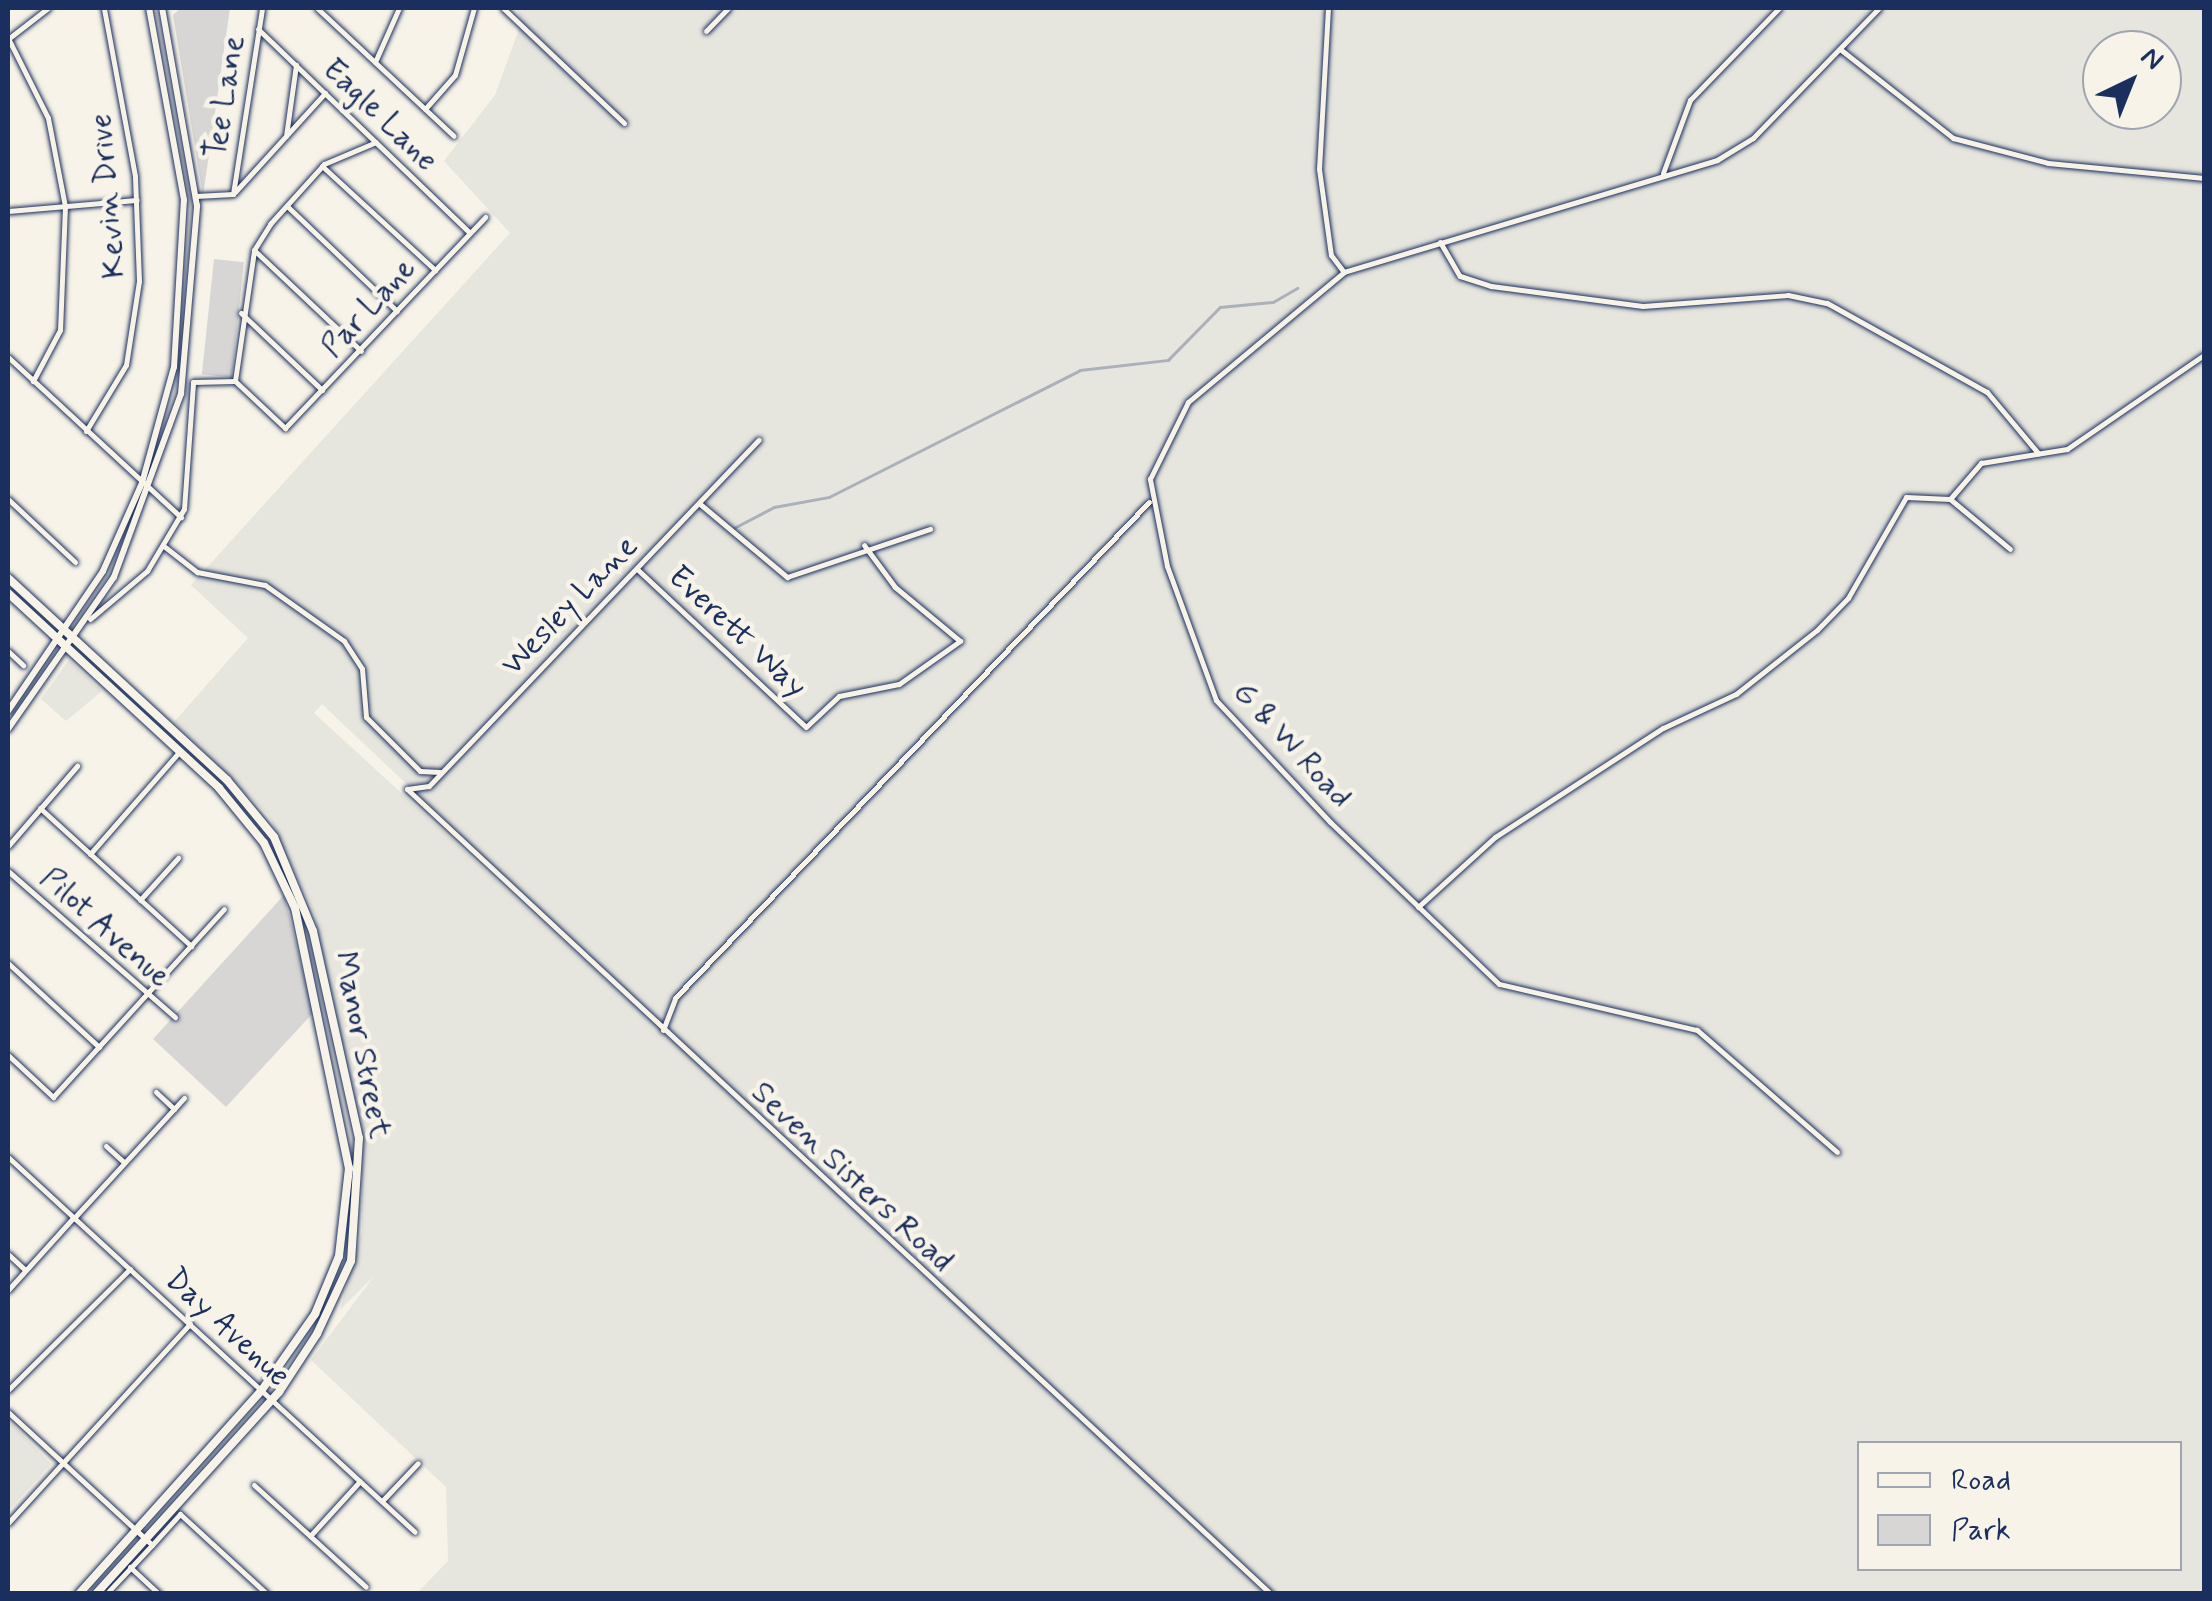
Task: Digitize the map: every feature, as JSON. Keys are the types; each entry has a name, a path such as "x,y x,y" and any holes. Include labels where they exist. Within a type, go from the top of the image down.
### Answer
{"main road":[{"path":"8,711 67,630 142,483 177,350 185,222 149,8"},
{"path":"8,729 90,619 152,492 186,369 198,240 196,196 162,8"},
{"path":"185,222 198,240"},
{"name":"Manor Street","path":"8,578 76,638 259,816 313,931 360,1138 359,1222 334,1305 272,1400 149,1542 96,1594"},
{"name":"Manor Street","path":"8,593 179,752 250,824 296,908 346,1135 339,1256 315,1314 261,1391 79,1594"}],"street":[{"path":"33,381 62,320 64,206 48,118 8,39 48,8"},
{"name":"Kevin Drive","path":"86,431 113,394 133,337 138,200 104,8"},
{"name":"Tee Lane","path":"233,194 262,8"},
{"path":"317,8 454,136"},
{"path":"375,62 399,8"},
{"path":"425,109 455,75 474,8"},
{"path":"503,8 624,122"},
{"path":"706,31 728,8"},
{"path":"1328,8 1319,170 1331,254 1344,272"},
{"path":"1663,173 1690,100 1778,8"},
{"name":"G & W Road","path":"1837,1152 1712,1038 1656,1016 1499,984 1418,907 1216,700 1151,500 1155,456 1188,402 1344,272 1742,147 1879,8"},
{"name":"Eagle Lane","path":"258,28 470,233"},
{"path":"1840,49 1953,138 2048,163 2204,178"},
{"path":"286,139 296,65"},
{"path":"196,196 233,194 326,92"},
{"path":"90,619 116,605 164,547 181,517 189,487 194,382 235,381 254,250 286,205 322,166 376,142"},
{"path":"322,166 434,270"},
{"path":"8,211 138,200"},
{"path":"286,205 398,310"},
{"name":"Par Lane","path":"235,381 285,428 484,217"},
{"path":"1440,242 1460,276 1491,286 1642,306 1788,295 1827,303 1987,392 2038,453"},
{"path":"254,250 361,351"},
{"path":"242,313 322,390"},
{"path":"1950,499 1971,467 2067,449 2133,411 2204,355"},
{"path":"8,357 181,517"},
{"name":"Wesley Lane","path":"407,789 426,788 759,440"},
{"path":"1418,907 1495,836 1663,728 1736,694 1817,630 1848,598 1906,497 1950,499 2010,549"},
{"path":"8,498 75,562"},
{"path":"662,1030 675,998 1151,500"},
{"path":"700,504 787,577 864,545 930,529"},
{"name":"Everett Way","path":"637,569 806,727 839,696 900,684 960,641 895,587 864,545"},
{"path":"164,547 196,572 265,585 346,643 362,669 366,718 420,771 442,772"},
{"path":"8,651 22,664"},
{"path":"90,854 179,752"},
{"path":"8,846 77,766"},
{"name":"Seven Sisters Road","path":"407,789 1271,1594"},
{"path":"40,808 191,946"},
{"path":"140,900 178,858"},
{"name":"Pilot Avenue","path":"8,870 145,996 175,1017"},
{"path":"8,1055 53,1097 224,909"},
{"path":"8,963 99,1047"},
{"path":"156,1092 174,1108"},
{"path":"8,1290 184,1098"},
{"path":"106,1146 124,1162"},
{"name":"Day Avenue","path":"8,1157 415,1532"},
{"path":"8,1254 25,1270"},
{"path":"8,1390 130,1269"},
{"path":"8,1523 190,1324"},
{"path":"8,1412 149,1542"},
{"path":"382,1502 418,1463"},
{"path":"310,1536 360,1481"},
{"path":"254,1484 366,1587"},
{"path":"106,1594 149,1542 180,1514 267,1594"},
{"path":"130,1568 159,1594"}],"shaded area":[{"path":"516,8 2204,8 2204,1593 417,1593 448,1561 446,1487 311,1360 375,1275 340,1310 362,1231 362,1136 330,1028 315,915 269,816 174,722 248,638 191,585 510,233 444,161 495,95 522,21","holes":["322,704 630,996 627,1000 314,713"]},
{"path":"69,660 102,691 66,721 41,699"},
{"path":"8,1420 51,1464 8,1511"}],"green space":[{"path":"181,8 230,8 203,196 173,15"},
{"path":"214,259 244,262 232,378 202,374"},
{"path":"284,895 313,1013 226,1107 153,1039"}],"waterway":[{"path":"732,529 774,507 829,497 1080,370 1168,360 1220,307 1273,302 1297,288"}]}
